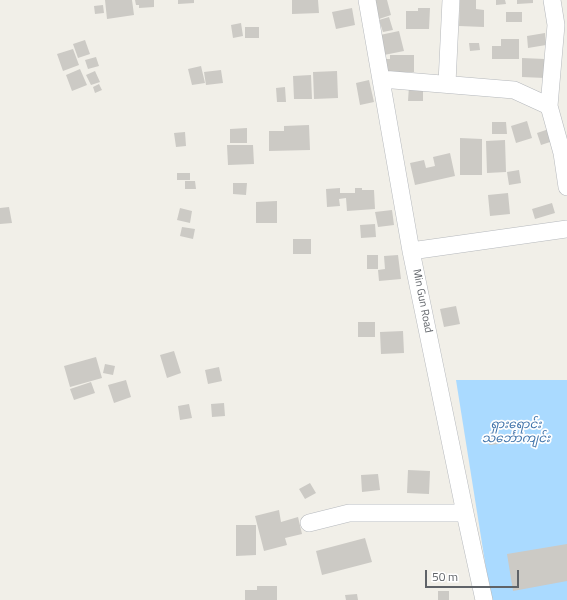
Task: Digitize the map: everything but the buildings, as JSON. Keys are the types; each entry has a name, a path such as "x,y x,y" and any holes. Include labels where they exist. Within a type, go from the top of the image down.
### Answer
{"street":[{"name":"Min Gun Road","path":"367,0 411,251 464,513 484,600"},
{"path":"447,83 451,0"},
{"path":"552,0 556,25 549,106 562,153 567,187"},
{"path":"381,79 447,83 514,90 549,106"},
{"path":"411,251 567,229"},
{"path":"309,523 349,513 464,513"}],"water":[{"name":"ရှားရောင်း သင်္ဘောကျင်း","path":"456,380 567,380 567,600 491,600"}]}
